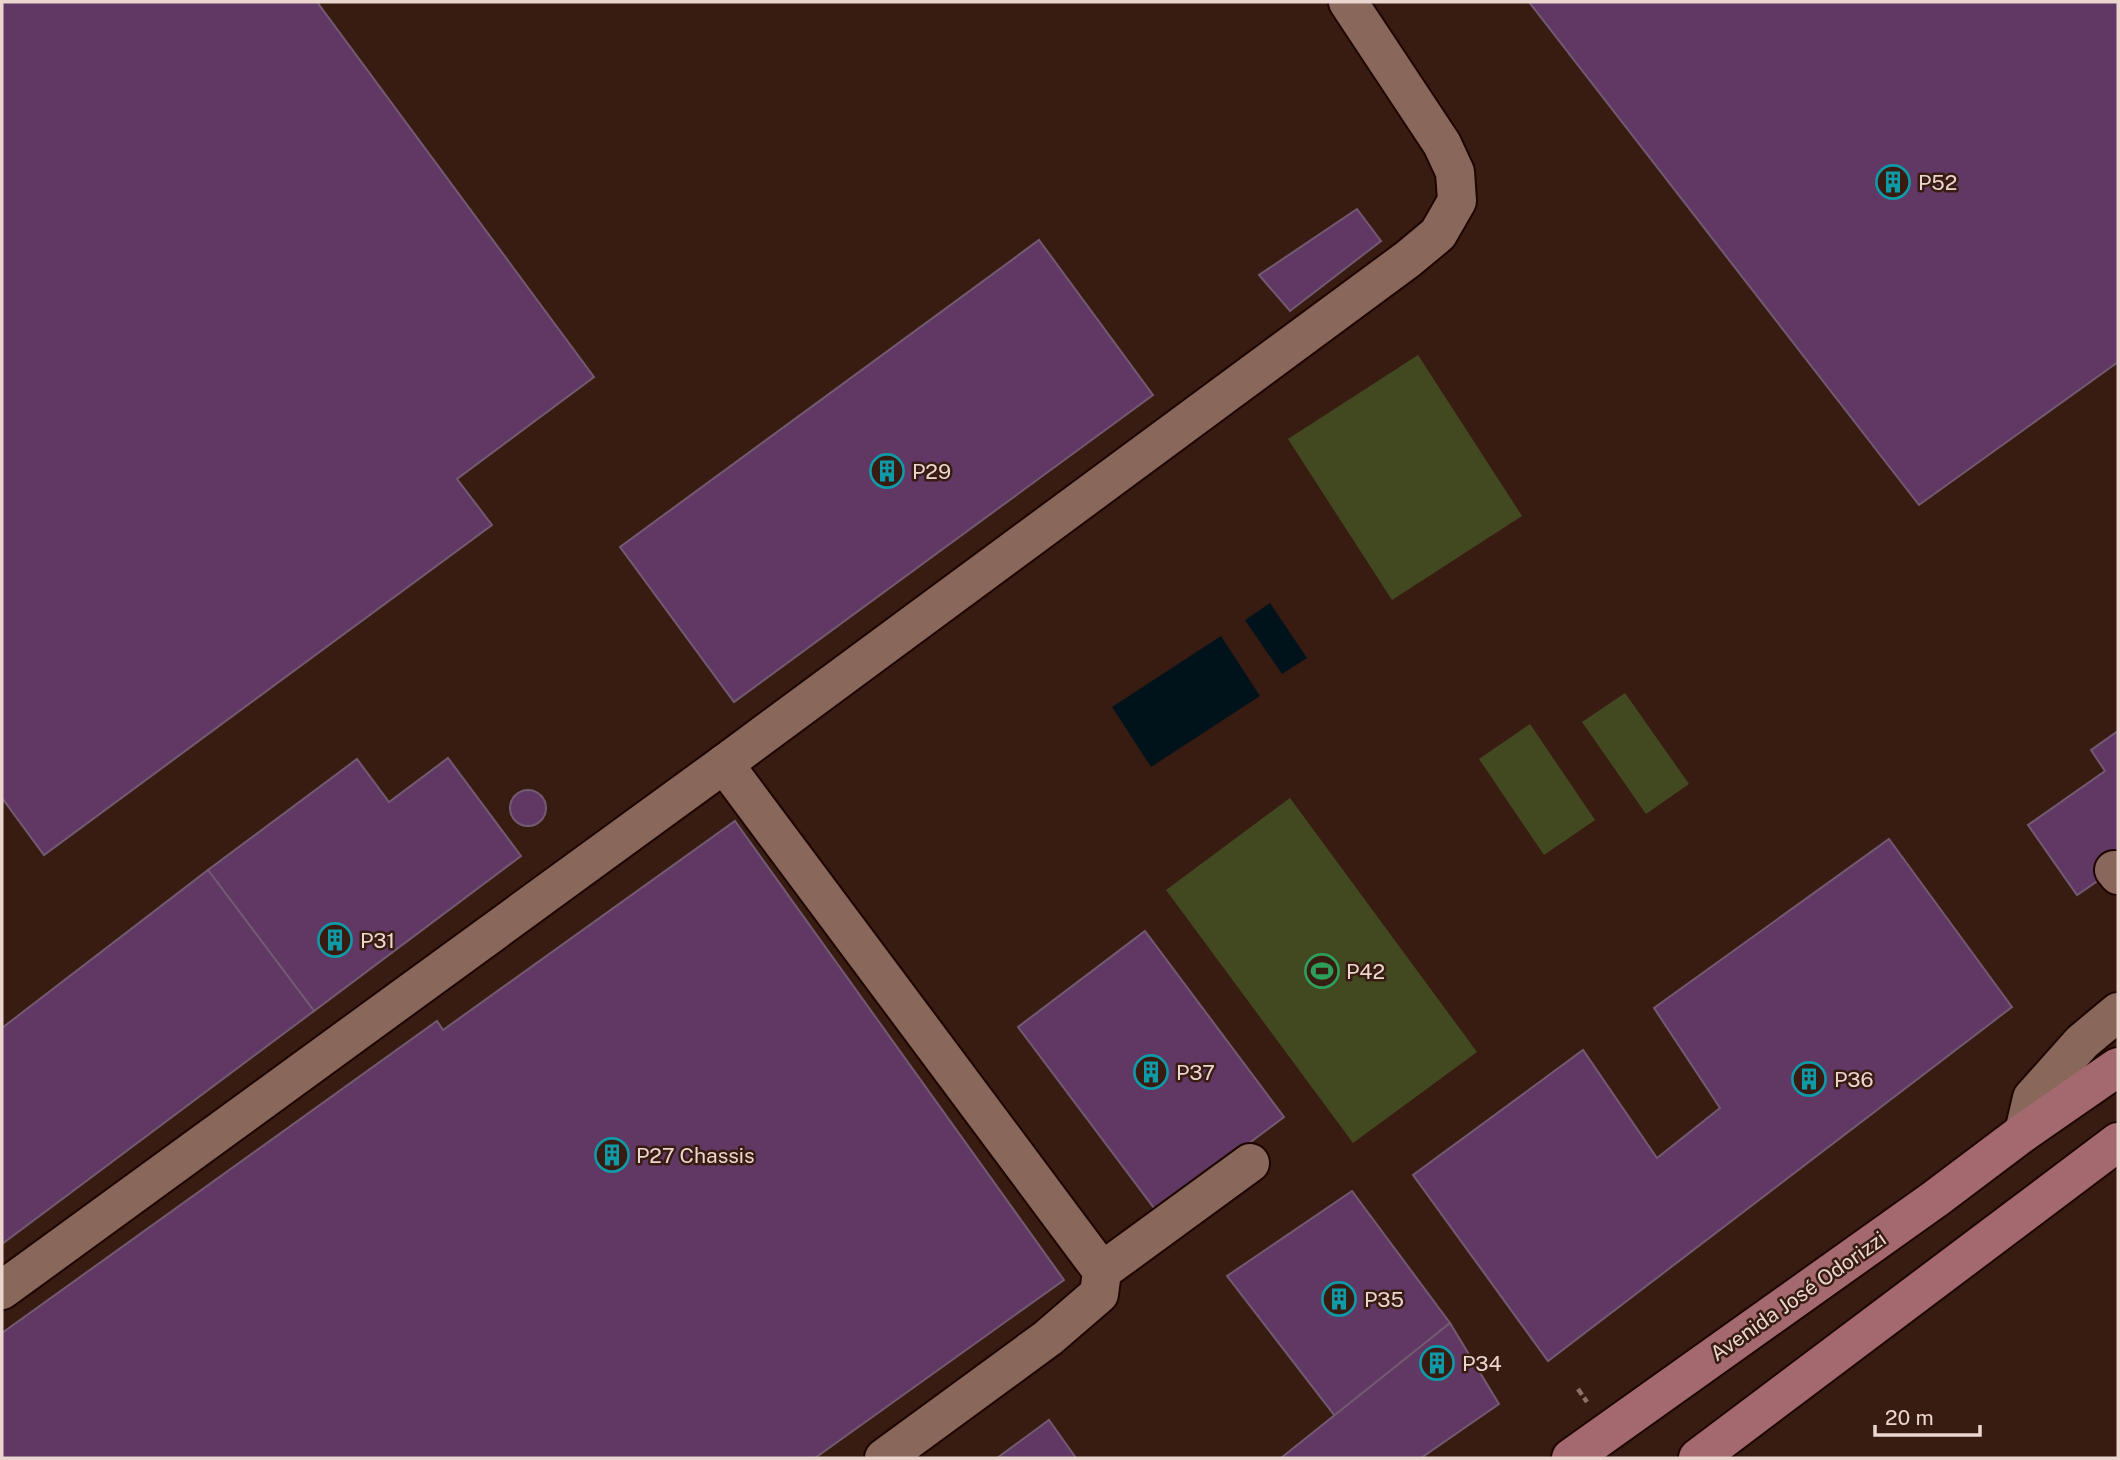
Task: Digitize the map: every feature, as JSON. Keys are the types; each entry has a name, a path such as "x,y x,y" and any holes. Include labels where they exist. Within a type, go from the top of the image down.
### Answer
{"main road":[{"name":"Avenida José Odorizzi","path":"1571,1458 2118,1067"},
{"path":"1698,1458 2110,1150"}],"street":[{"path":"2,1290 724,764 1408,260 1438,234 1457,201 1455,172 1442,144 1348,2"},
{"path":"724,764 1102,1270 1099,1294 1048,1338 884,1458"},
{"path":"2024,1132 2032,1098 2082,1042 2118,1012"},
{"path":"1102,1270 1250,1163"}],"green space":[{"path":"1418,355 1522,516 1392,600 1288,439"},
{"path":"1625,693 1689,784 1646,814 1582,722"},
{"path":"1530,724 1595,820 1544,855 1479,759"},
{"name":"P42","path":"1290,798 1477,1052 1353,1143 1166,890"}],"shaded area":[{"path":"1270,603 1307,658 1282,674 1245,620"},
{"path":"1221,636 1260,696 1151,767 1112,707"}],"building":[{"path":"2,2 317,2 594,377 457,479 492,525 44,855 2,798"},
{"name":"P52","path":"1529,2 2118,2 2118,362 1919,505"},
{"path":"1357,209 1381,241 1290,311 1259,275"},
{"name":"P29","path":"1039,240 1153,395 734,702 620,547"},
{"path":"2118,731 2118,867 2077,895 2028,825 2105,771 2091,750"},
{"name":"P31","path":"448,758 521,856 314,1011 208,870 357,759 389,802"},
{"path":"528,790 541,795 546,808 541,821 528,826 515,821 510,808 515,795"},
{"name":"P27 Chassis","path":"735,821 1064,1280 815,1458 2,1458 2,1333 437,1021 443,1030"},
{"name":"P36","path":"1889,839 2012,1007 1548,1361 1413,1175 1583,1050 1657,1158 1720,1108 1654,1008"},
{"path":"208,870 314,1011 2,1244 2,1028"},
{"name":"P37","path":"1145,931 1284,1117 1157,1212 1018,1027"},
{"name":"P35","path":"1352,1191 1450,1323 1335,1416 1227,1276"},
{"name":"P34","path":"1450,1323 1499,1404 1421,1458 1281,1458"},
{"path":"1049,1420 1076,1458 997,1458"}],"place":[{"name":"P52","path":"1893,182"},
{"name":"P29","path":"887,471"},
{"name":"P31","path":"335,940"},
{"name":"P42","path":"1322,971"},
{"name":"P37","path":"1151,1072"},
{"name":"P36","path":"1809,1079"},
{"name":"P27 Chassis","path":"612,1155"},
{"name":"P35","path":"1339,1299"},
{"name":"P34","path":"1437,1363"}]}
